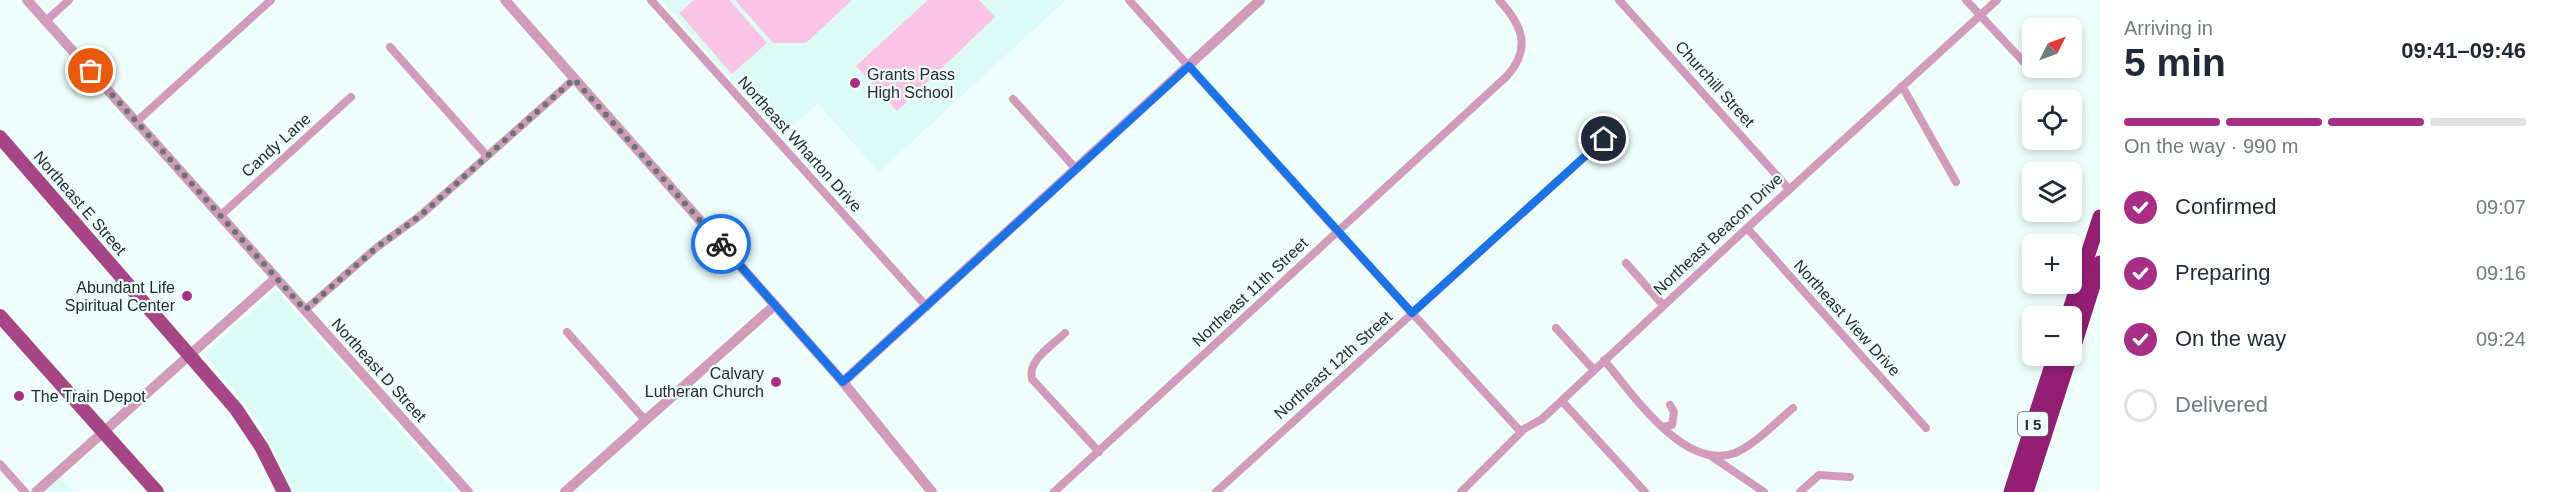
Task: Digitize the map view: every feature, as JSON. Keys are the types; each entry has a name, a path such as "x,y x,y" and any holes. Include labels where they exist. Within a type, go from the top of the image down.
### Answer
{"highway":[{"path":"2071,306 2100,218"},
{"name":"I 5","path":"2082,319 2100,263"},
{"name":"I 5","path":"2011,492 2052,366"},
{"name":"I 5","path":"2026,492 2067,366"}],"main road":[{"name":"Northeast E Street","path":"0,137 190,355 246,423 262,448 284,492"},
{"path":"0,316 157,492"}],"street":[{"name":"Northeast D Street","path":"27,0 468,492"},
{"path":"46,21 69,0"},
{"path":"136,122 271,0"},
{"path":"505,0 843,382 932,492"},
{"name":"Northeast Wharton Drive","path":"651,0 927,307"},
{"path":"1129,0 1521,432"},
{"path":"843,382 1260,0"},
{"name":"Northeast 11th Street","path":"1054,492 1515,68 1522,52 1522,42 1512,14 1500,0"},
{"name":"Churchill Street","path":"1619,0 1789,189"},
{"path":"1966,0 2022,60"},
{"name":"Northeast Beacon Drive","path":"1461,492 1521,432 1542,419 1562,401 1593,369 1997,0"},
{"path":"390,47 487,156"},
{"path":"305,310 376,248 421,215 574,79"},
{"path":"1902,86 1956,182"},
{"name":"Candy Lane","path":"220,216 351,98"},
{"path":"1013,99 1077,169"},
{"name":"Northeast 12th Street","path":"1216,492 1604,139"},
{"name":"Northeast View Drive","path":"1747,228 1926,428"},
{"path":"1626,263 1663,306"},
{"path":"36,492 276,278"},
{"path":"565,492 775,305"},
{"path":"1556,328 1593,369"},
{"path":"567,332 645,420"},
{"path":"1065,333 1033,363 1030,371 1032,379 1099,452"},
{"path":"1604,360 1663,427 1688,447 1706,456 1733,453 1746,446 1793,408"},
{"path":"1562,401 1645,492"},
{"path":"1663,427 1672,424 1674,418 1670,405"},
{"path":"1711,456 1764,492"},
{"path":"0,464 25,492"},
{"path":"1800,492 1819,475 1851,477"}],"shaded area":[{"name":"Grants Pass High School","path":"661,0 1066,0 879,172 818,104 782,135"},
{"path":"694,0 729,0 767,43 732,74 679,13"},
{"path":"735,0 852,0 806,43 773,43"},
{"path":"928,0 979,0 995,17 897,111 856,66"},
{"path":"276,290 456,492 289,492 282,469 257,419 204,354"},
{"path":"60,476 74,492 43,492"}],"way so far":[{"path":"91,71 305,310 358,262 421,215 574,79 721,244"}],"place":[{"name":"Grants Pass High School","path":"855,83"},
{"name":"Abundant Life Spiritual Center","path":"187,296"},
{"name":"Calvary Lutheran Church","path":"776,382"},
{"name":"The Train Depot","path":"19,396"}],"route":[{"path":"721,244 843,382 1189,66 1412,313 1604,139"}]}
